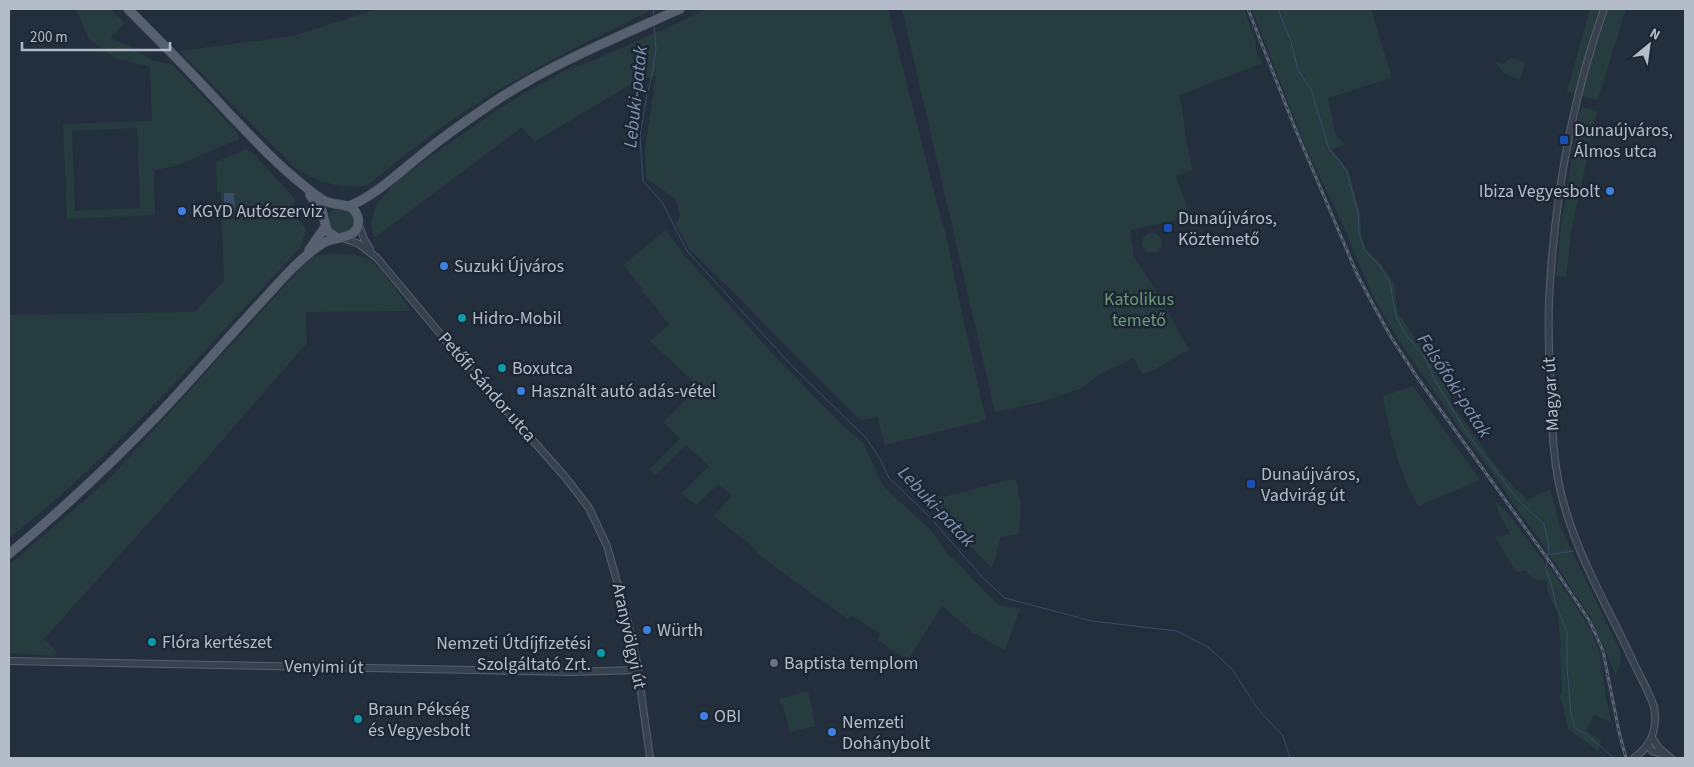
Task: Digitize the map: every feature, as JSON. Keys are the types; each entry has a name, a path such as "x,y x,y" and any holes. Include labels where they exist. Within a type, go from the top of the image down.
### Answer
{"main road":[{"path":"128,9 300,183 322,200 336,205 349,206 367,197 432,146 512,91 580,54 680,9"},
{"path":"9,554 86,487 160,413 258,305 302,260 324,243 354,233 364,205 386,182"},
{"path":"300,183 322,211 325,227 330,234 340,238"},
{"path":"324,217 328,210 336,205"},
{"path":"349,206 354,210 358,221"},
{"path":"302,260 325,227"}],"street":[{"name":"Magyar út","path":"1604,9 1587,64 1572,127 1554,238 1549,301 1553,439 1560,488 1575,538 1651,699 1656,718 1652,738 1636,757"},
{"name":"Petőfi Sándor utca","path":"358,221 364,239 377,258 476,376 566,478 580,495 594,518"},
{"name":"Petőfi Sándor utca","path":"340,238 359,244 377,258"},
{"name":"Aranyvölgyi út","path":"594,518 607,546 618,581 638,670 650,758"},
{"name":"Venyimi út","path":"9,660 569,672 638,670"},
{"path":"1652,738 1658,751"},
{"path":"1648,745 1650,749 1669,757"},
{"path":"1636,757 1658,751"}],"green space":[{"path":"76,9 110,9 125,23 110,38 130,46 151,60 173,65 237,132 239,139 176,166 154,170 155,215 67,219 63,124 152,121 150,67 115,58 89,39","holes":["137,128 140,208 75,211 72,131"]},
{"path":"378,9 654,9 573,49 495,92 430,136 368,185 359,186 330,184 295,168 179,51 293,36"},
{"path":"708,9 888,9 945,230 986,420 885,445 877,417 862,420 857,417 689,249 675,223 680,217 676,199 646,178 645,148 656,76 637,81 534,142 522,127 374,238 371,226 376,205 398,179 497,110 564,71 597,59"},
{"name":"Katolikus temető","path":"902,9 1244,9 1255,40 1257,55 1263,63 1180,95 1188,150 1193,170 1175,176 1191,217 1130,230 1134,257 1159,295 1189,350 1144,374 1134,358 1102,373 1079,389 1042,402 995,412"},
{"path":"1252,9 1371,9 1392,78 1328,98 1335,133 1345,145 1331,149 1348,170 1360,212 1362,238 1366,248 1381,264 1394,283 1398,313 1432,362 1451,397 1449,398 1455,411 1457,411 1494,463 1516,490 1522,493 1526,500 1550,489 1560,526 1621,653 1616,675 1591,618 1540,540 1397,338 1372,294 1342,223 1305,145"},
{"path":"1590,9 1626,9 1598,99 1596,100 1567,91"},
{"path":"1511,58 1525,62 1520,80 1505,74 1494,61 1503,64"},
{"path":"1582,107 1597,111 1571,233 1566,277 1556,276 1561,226 1577,123"},
{"path":"246,149 255,155 293,197 295,201 293,203 300,222 306,229 301,247 125,435 88,471 9,538 9,315 195,312 224,280 221,193 217,192 216,162"},
{"path":"340,208 349,212 353,221 349,230 340,234 331,230 327,221 331,212"},
{"path":"666,230 683,254 776,357 840,423 864,444 881,482 887,490 931,530 950,557 999,605 1020,609 1005,650 972,632 942,606 908,660 877,640 881,634 851,615 848,619 779,570 757,553 751,545 713,516 732,496 718,484 697,505 681,494 709,466 686,445 656,475 649,470 680,439 663,422 699,387 650,341 669,325 640,290 642,288 624,266 624,264"},
{"path":"1148,233 1156,233 1162,239 1162,247 1156,253 1148,253 1142,247 1142,239"},
{"path":"332,253 358,256 372,262 384,274 411,311 306,312 307,343 199,467 44,639 57,652 55,656 9,653 9,565 108,480 311,257"},
{"path":"1413,386 1480,480 1418,506 1400,466 1383,396"},
{"path":"1008,480 1016,480 1021,506 1019,534 1001,537 992,568 925,502"},
{"path":"1495,501 1508,513 1550,568 1588,625 1600,653 1606,698 1612,723 1594,715 1586,730 1601,741 1598,751 1568,729 1560,695 1562,692 1561,647 1558,614 1549,595 1546,580 1534,579 1526,571 1516,572 1495,537 1510,534"},
{"path":"808,691 815,726 789,732 783,704 780,704 779,699"}],"water":[{"path":"224,193 234,193 235,212 224,212"}],"waterway":[{"name":"Lebuki-patak","path":"653,9 654,15"},
{"name":"Felsőfoki-patak","path":"1278,9 1291,42 1298,70 1311,89 1329,149 1347,172 1358,213 1359,233 1365,251 1380,266 1390,283 1396,316 1404,332 1427,361 1434,378 1476,445 1520,502 1544,524 1549,546 1546,569 1556,605 1567,632 1567,667 1571,714 1575,728 1587,735 1614,758"},
{"name":"Lebuki-patak","path":"654,24 656,49 640,136 643,181 662,202 687,251 792,366 866,438 880,459 889,478 927,514 983,578 1005,598 1092,621 1177,631 1208,647 1232,669 1258,709 1283,736 1290,758"},
{"path":"1547,555 1574,551"}],"railway":[{"path":"1248,9 1295,128 1357,274 1391,337 1419,380 1552,565 1589,620 1603,651 1626,758"}],"place":[{"name":"Dunaújváros, Álmos utca","path":"1564,140"},
{"name":"Ibiza Vegyesbolt","path":"1610,191"},
{"name":"KGYD Autószerviz","path":"182,211"},
{"name":"Dunaújváros, Köztemető","path":"1168,228"},
{"name":"Suzuki Újváros","path":"444,266"},
{"name":"Hidro-Mobil","path":"462,318"},
{"name":"Boxutca","path":"502,368"},
{"name":"Használt autó adás-vétel","path":"521,391"},
{"name":"Dunaújváros, Vadvirág út","path":"1251,484"},
{"name":"Würth","path":"647,630"},
{"name":"Flóra kertészet","path":"152,642"},
{"name":"Nemzeti Útdíjfizetési Szolgáltató Zrt.","path":"601,653"},
{"name":"Baptista templom","path":"774,663"},
{"name":"OBI","path":"704,716"},
{"name":"Braun Pékség és Vegyesbolt","path":"358,719"},
{"name":"Nemzeti Dohánybolt","path":"832,732"}]}
